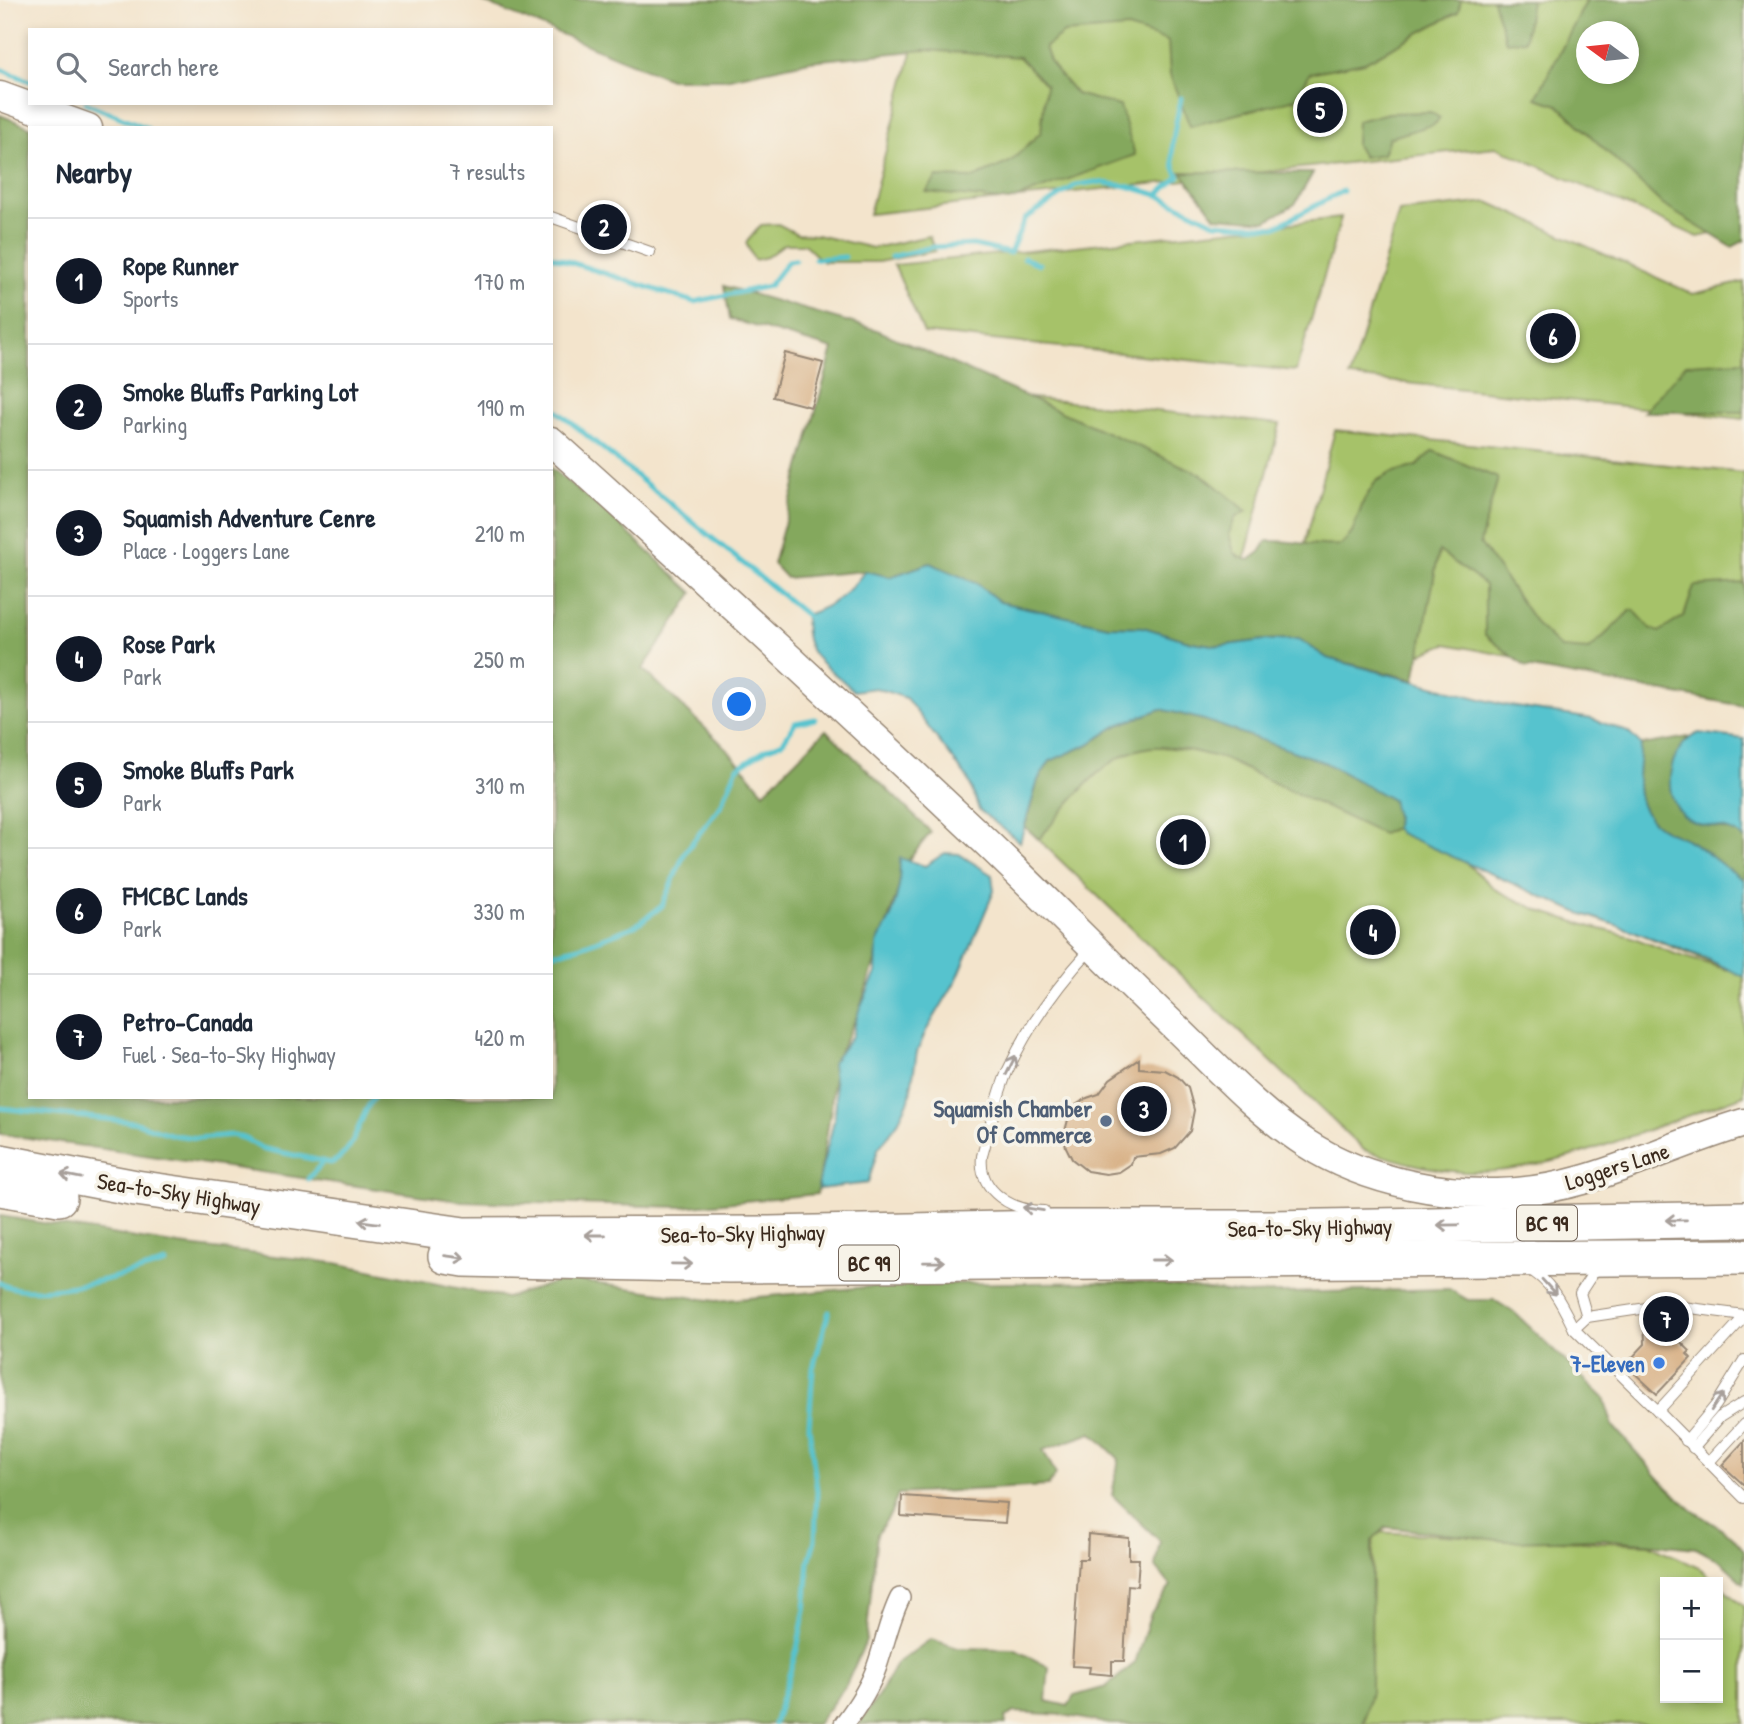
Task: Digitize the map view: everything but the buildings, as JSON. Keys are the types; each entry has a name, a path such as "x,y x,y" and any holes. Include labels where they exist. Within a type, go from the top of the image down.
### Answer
{"highway":[{"name":"Sea-to-Sky Highway","path":"0,1162 136,1188 464,1235 1270,1228 1744,1219"},
{"name":"Sea-to-Sky Highway","path":"0,1188 130,1211 464,1259 729,1265 1744,1257"}],"street":[{"path":"0,96 82,126"},
{"name":"Loggers Lane","path":"553,443 821,687 1258,1106 1306,1144 1344,1164 1380,1177 1416,1186 1488,1194 1531,1191 1580,1181 1744,1123"},
{"path":"844,1724 856,1709 877,1669 891,1617 900,1598"}],"lane":[{"path":"553,218 650,252"},
{"path":"1062,1211 1034,1211 1009,1204 990,1188 981,1168 982,1156 1007,1073 1028,1032 1077,964 1092,948"},
{"path":"1223,1217 1270,1228"},
{"path":"1587,1317 1580,1293 1602,1259"},
{"path":"1509,1260 1538,1274 1558,1297 1574,1329 1744,1498"},
{"path":"1574,1329 1587,1317 1667,1304 1744,1316"},
{"path":"1658,1411 1744,1316"},
{"path":"1689,1444 1744,1360"},
{"path":"1689,1444 1720,1417 1744,1402"},
{"path":"1709,1462 1744,1424"}],"green space":[{"path":"478,0 1461,0 1458,12 1365,62 1310,73 1296,99 1190,126 1170,75 1168,41 1128,28 1064,33 1045,47 1051,64 1076,94 1120,106 1135,155 1009,201 926,192 937,177 973,178 1010,162 1041,132 1046,85 1019,57 925,50 810,61 725,79 670,79 553,31 553,28 546,28"},
{"path":"926,0 1744,0 1744,227 1698,237 1496,147 869,214"},
{"path":"1493,0 1531,0 1525,40 1506,42"},
{"path":"1587,0 1744,0 1744,241 1732,247 1663,205 1558,105 1536,98 1576,21 1576,84 1639,84 1639,21 1576,21"},
{"path":"1430,112 1440,118 1435,124 1389,138 1383,154 1363,157 1356,145 1357,121 1388,113"},
{"path":"0,115 28,126 28,1099 553,1099 553,470 610,516 693,593 643,669 726,748 764,792 826,730 931,832 907,862 858,1014 835,1061 831,1107 817,1194 681,1207 459,1201 0,1134"},
{"path":"1181,172 1313,173 1295,204 1266,221 1216,217"},
{"path":"1488,202 1693,294 1744,282 1744,419 1350,377 1399,212"},
{"path":"1341,218 1296,371 924,333 894,265"},
{"path":"778,224 797,234 817,235 873,248 929,236 935,251 878,262 823,262 804,244 784,244 767,257 754,260 746,243 761,225"},
{"path":"724,286 877,330 1201,474 1247,511 1235,518 1229,534 1234,552 1249,560 1260,552 1267,541 1341,545 1352,533 1364,500 1376,481 1391,473 1417,466 1433,451 1498,478 1480,543 1538,626 1561,648 1589,650 1634,610 1651,629 1659,632 1684,616 1694,586 1744,583 1744,706 1526,667 1485,635 1485,585 1439,551 1415,680 1327,658 1299,639 1219,646 1192,642 1143,627 1108,626 1000,602 976,583 930,563 890,577 865,571 786,578 773,564 833,349 730,319"},
{"path":"1744,361 1744,412 1644,412 1686,364"},
{"path":"994,394 1280,424 1230,615"},
{"path":"1335,430 1744,473 1744,652 1732,698 1446,644 1399,662 1285,618"},
{"path":"1078,709 1744,934 1744,1095 1592,1150 1528,1167 1463,1172 1413,1164 1364,1150 1017,819 1050,752","holes":["1465,862 1577,912 1631,930 1728,970 1629,936 1540,911 1496,890"]},
{"path":"1161,709 1204,720 1324,762 1393,800 1395,828 1382,834 1224,759 1160,747 1141,749 1107,766 1077,794 1039,839 1025,827 1038,780 1050,761 1089,744 1118,725"},
{"path":"1688,737 1673,762 1696,823 1736,832 1744,839 1744,880 1694,843 1660,827 1643,808 1638,788 1641,745"},
{"path":"0,1216 179,1245 335,1263 506,1298 566,1279 716,1301 899,1284 1137,1282 1244,1294 1449,1289 1468,1300 1494,1300 1515,1313 1604,1398 1613,1426 1664,1484 1692,1510 1732,1536 1744,1550 1744,1583 1720,1561 1696,1548 1601,1539 1507,1541 1386,1527 1372,1541 1371,1692 1363,1724 1110,1724 1063,1715 1015,1712 1005,1717 1006,1724 859,1724 896,1664 931,1639 958,1648 1014,1649 1049,1667 1046,1701 1068,1706 1074,1696 1106,1687 1135,1663 1151,1613 1171,1586 1155,1566 1160,1541 1112,1495 1119,1459 1092,1433 1043,1450 1056,1474 1048,1486 898,1494 891,1513 877,1534 866,1641 846,1685 817,1724 0,1724"},
{"path":"1374,1532 1649,1544 1701,1569 1710,1577 1660,1577 1660,1703 1723,1703 1723,1588 1744,1606 1744,1724 1365,1724"}],"water":[{"path":"930,563 976,583 1000,602 1108,626 1143,627 1192,642 1219,646 1299,639 1327,658 1504,705 1592,719 1628,732 1641,745 1638,788 1643,808 1649,817 1660,827 1694,843 1744,880 1744,977 1705,958 1577,912 1399,833 1395,828 1396,816 1392,800 1324,762 1204,720 1161,709 1118,725 1089,744 1050,761 1038,780 1020,842 979,810 968,779 906,698 876,688 854,691 818,659 808,642 806,615 839,598 865,571 890,577"},
{"path":"1699,733 1744,739 1744,839 1730,830 1690,821 1676,806 1670,783 1674,758 1689,739"},
{"path":"945,853 959,854 992,875 994,891 957,979 926,1031 917,1052 909,1100 897,1124 878,1149 868,1183 818,1189 835,1113 832,1063 852,1036 859,1010 876,973 877,943 892,915 899,886 900,858 925,866"}],"waterway":[{"path":"0,69 28,80"},
{"path":"1158,195 1179,176 1172,149 1181,98"},
{"path":"91,105 142,126"},
{"path":"891,257 932,247 973,245 1010,253 1025,219 1076,185 1096,182 1127,186 1158,195 1215,223 1275,227 1343,191"},
{"path":"553,257 694,302 769,286 788,261 795,260"},
{"path":"815,259 845,257"},
{"path":"1024,258 1039,264"},
{"path":"553,408 811,619"},
{"path":"553,953 582,946 635,926 662,906 685,852 721,805 737,768 766,749 783,742 795,723 815,719"},
{"path":"0,1108 134,1122 173,1135 198,1138 232,1135 261,1148 331,1163 346,1151 373,1099"},
{"path":"308,1179 323,1162"},
{"path":"0,1283 34,1290 82,1285 166,1263"},
{"path":"774,1724 797,1649 805,1610 809,1561 815,1540 817,1491 809,1426 813,1368 829,1311"}],"place":[{"name":"Smoke Bluffs Park","path":"1320,110"},
{"name":"Smoke Bluffs Parking Lot","path":"604,227"},
{"name":"FMCBC Lands","path":"1553,336"},
{"name":"Rope Runner","path":"1183,842"},
{"name":"Rose Park","path":"1373,932"},
{"name":"Squamish Adventure Cenre","path":"1144,1109"},
{"name":"Squamish Chamber Of Commerce","path":"1106,1121"},
{"name":"Petro-Canada","path":"1666,1319"},
{"name":"7-Eleven","path":"1659,1363"}]}
